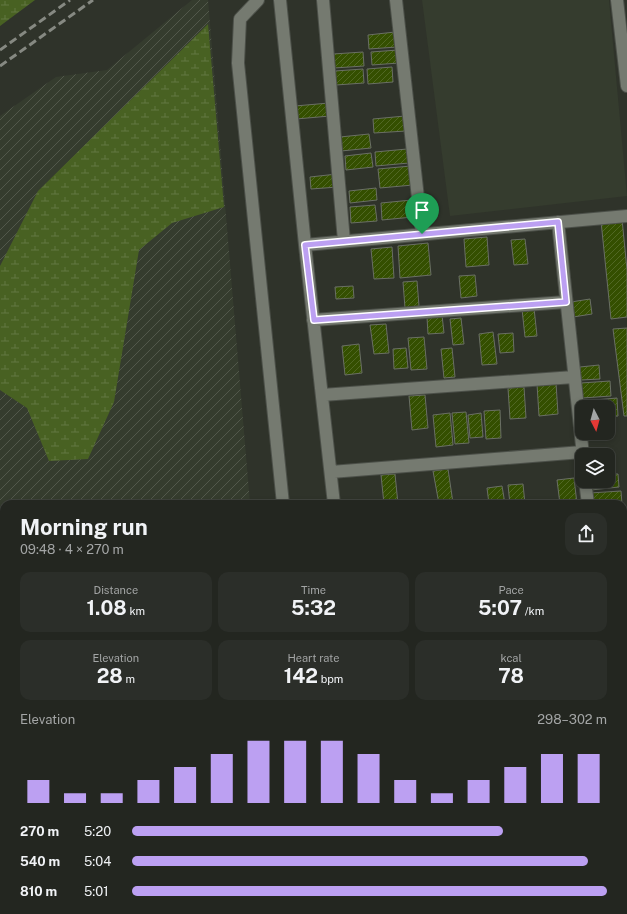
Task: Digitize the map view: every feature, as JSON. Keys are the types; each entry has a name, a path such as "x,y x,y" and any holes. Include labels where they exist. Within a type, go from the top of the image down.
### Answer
{"street":[{"path":"258,0 240,19 238,63 283,500"},
{"path":"280,0 305,245 334,500"},
{"path":"323,0 344,241"},
{"path":"396,0 422,234"},
{"path":"617,0 627,86"},
{"path":"305,245 627,216"},
{"path":"558,222 581,448"},
{"path":"314,320 566,302"},
{"path":"322,395 574,377"},
{"path":"330,472 575,454"},
{"path":"586,488 587,500"}],"shaded area":[{"path":"192,0 208,0 250,500 0,500 0,116 56,77 107,70"},
{"path":"422,0 609,0 627,196 450,216"}],"green space":[{"path":"0,0 35,0 0,26"},
{"path":"208,24 224,207 172,223 139,250 114,402 88,459 49,461 27,408 0,390 0,266 38,191"}],"building":[{"path":"395,32 397,47 369,49 368,35"},
{"path":"398,50 399,63 372,65 371,52"},
{"path":"363,52 364,66 334,68 333,54"},
{"path":"392,67 393,82 368,84 367,69"},
{"path":"363,69 364,83 336,85 335,71"},
{"path":"329,103 330,116 296,119 295,106"},
{"path":"405,116 406,131 374,133 373,119"},
{"path":"369,134 371,148 341,151 340,137"},
{"path":"407,149 409,163 376,166 375,152"},
{"path":"371,153 373,167 346,170 345,156"},
{"path":"411,166 413,185 380,188 378,169"},
{"path":"337,174 338,187 311,189 310,177"},
{"path":"376,188 377,200 350,203 349,191"},
{"path":"412,200 413,217 382,220 381,203"},
{"path":"375,205 377,221 351,223 350,207"},
{"path":"622,219 627,270 627,317 611,319 601,221"},
{"path":"487,237 489,265 466,267 464,239"},
{"path":"525,239 528,264 514,265 511,240"},
{"path":"428,243 431,275 400,278 398,246"},
{"path":"392,247 394,278 374,279 371,249"},
{"path":"475,275 477,296 461,298 459,276"},
{"path":"417,281 419,306 405,308 403,282"},
{"path":"353,286 354,298 336,299 335,287"},
{"path":"590,299 592,314 573,317 571,302"},
{"path":"534,308 537,336 525,337 522,309"},
{"path":"442,315 444,333 428,334 427,317"},
{"path":"461,318 464,344 453,345 450,319"},
{"path":"386,324 389,353 374,354 370,325"},
{"path":"627,328 627,416 624,416 613,329"},
{"path":"493,332 497,364 482,365 479,334"},
{"path":"513,333 514,352 500,353 498,334"},
{"path":"424,337 427,369 411,370 408,338"},
{"path":"359,344 362,373 345,375 342,346"},
{"path":"406,348 408,368 394,369 393,349"},
{"path":"452,348 455,377 444,378 441,349"},
{"path":"599,365 600,379 581,380 580,367"},
{"path":"610,381 611,396 582,398 581,383"},
{"path":"556,383 558,414 539,416 537,384"},
{"path":"524,387 526,418 510,419 508,388"},
{"path":"425,395 428,428 412,430 409,396"},
{"path":"617,398 618,416 615,416 615,400 594,400"},
{"path":"500,410 501,438 486,439 484,411"},
{"path":"466,412 469,443 455,444 452,413"},
{"path":"450,413 453,445 436,447 433,415"},
{"path":"481,413 483,437 470,438 468,415"},
{"path":"448,469 453,500 438,500 433,471"},
{"path":"395,474 398,500 384,500 381,475"},
{"path":"615,474 618,474 619,487 615,487"},
{"path":"574,478 577,500 560,500 557,480"},
{"path":"523,484 525,500 510,500 508,485"},
{"path":"502,486 504,500 488,500 487,488"},
{"path":"591,488 610,488 591,490"},
{"path":"621,491 622,500 591,500 590,493"}],"railway":[{"path":"0,50 70,0"},
{"path":"0,66 93,0"}],"route":[{"path":"558,222 566,302 314,320 305,245 422,234 558,222"}]}
